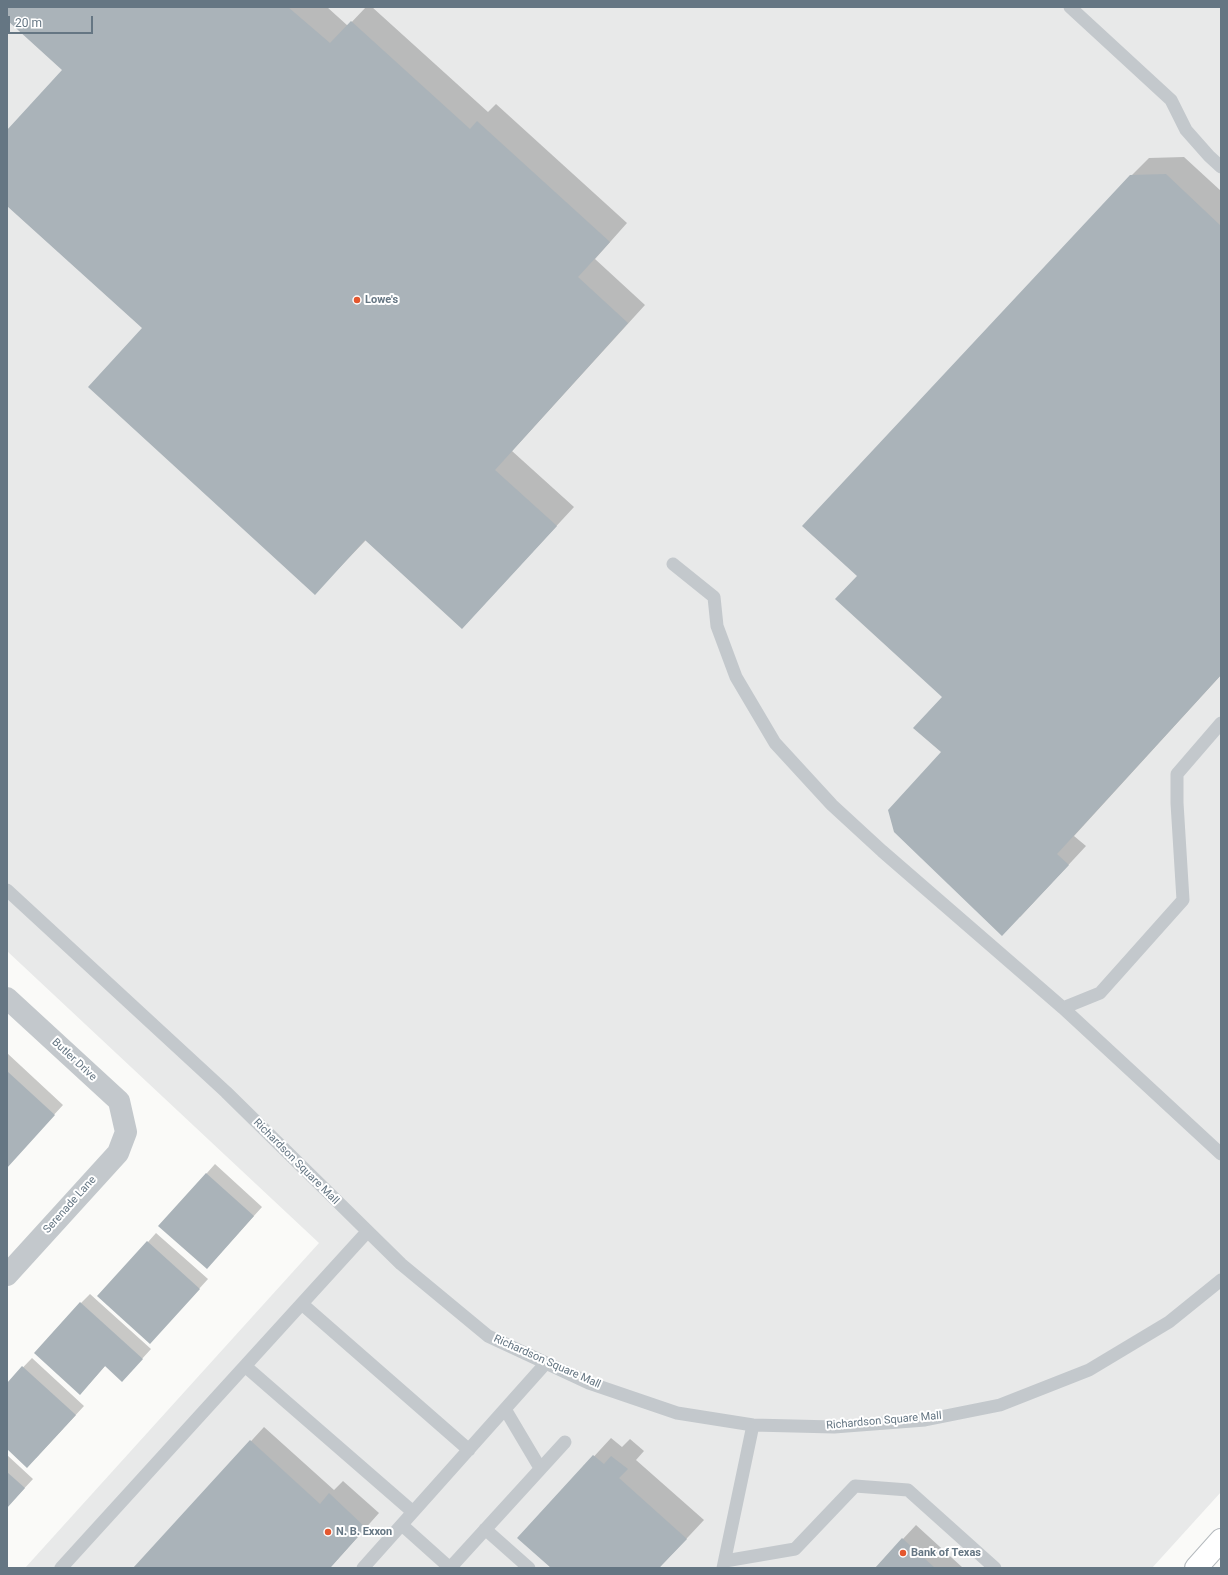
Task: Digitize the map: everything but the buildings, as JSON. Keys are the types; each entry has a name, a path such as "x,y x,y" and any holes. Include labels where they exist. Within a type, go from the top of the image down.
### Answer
{"main road":[{"path":"1196,1568 1221,1540"}],"street":[{"name":"Butler Drive","path":"7,998 119,1101 126,1132"},
{"name":"Serenade Lane","path":"7,1274 118,1153 126,1132"}],"lane":[{"path":"1070,7 1171,100 1186,130 1221,167"},
{"path":"673,564 714,597 717,626 736,677 776,743 832,805 882,851 1063,1008 1221,1154"},
{"path":"1063,1008 1100,993 1183,900 1177,803 1177,774 1221,723"},
{"name":"Richardson Square Mall","path":"7,890 226,1092 401,1264 488,1336 589,1383 677,1413 753,1425 834,1427 925,1420 1000,1405 1089,1370 1170,1322 1221,1280"},
{"path":"61,1568 367,1232"},
{"path":"302,1304 469,1450"},
{"path":"363,1568 546,1363"},
{"path":"245,1366 413,1512"},
{"path":"505,1409 540,1468"},
{"path":"753,1425 724,1564 796,1549 855,1486 908,1490 995,1568"},
{"path":"402,1525 450,1568 565,1442"},
{"path":"485,1529 529,1568"}],"shaded area":[{"path":"7,7 1221,7 1221,1492 1152,1568 25,1568 319,1243 7,951"}],"place":[{"name":"Lowe's","path":"357,300"},
{"name":"N. B. Exxon","path":"328,1532"},
{"name":"Bank of Texas","path":"903,1553"}]}
